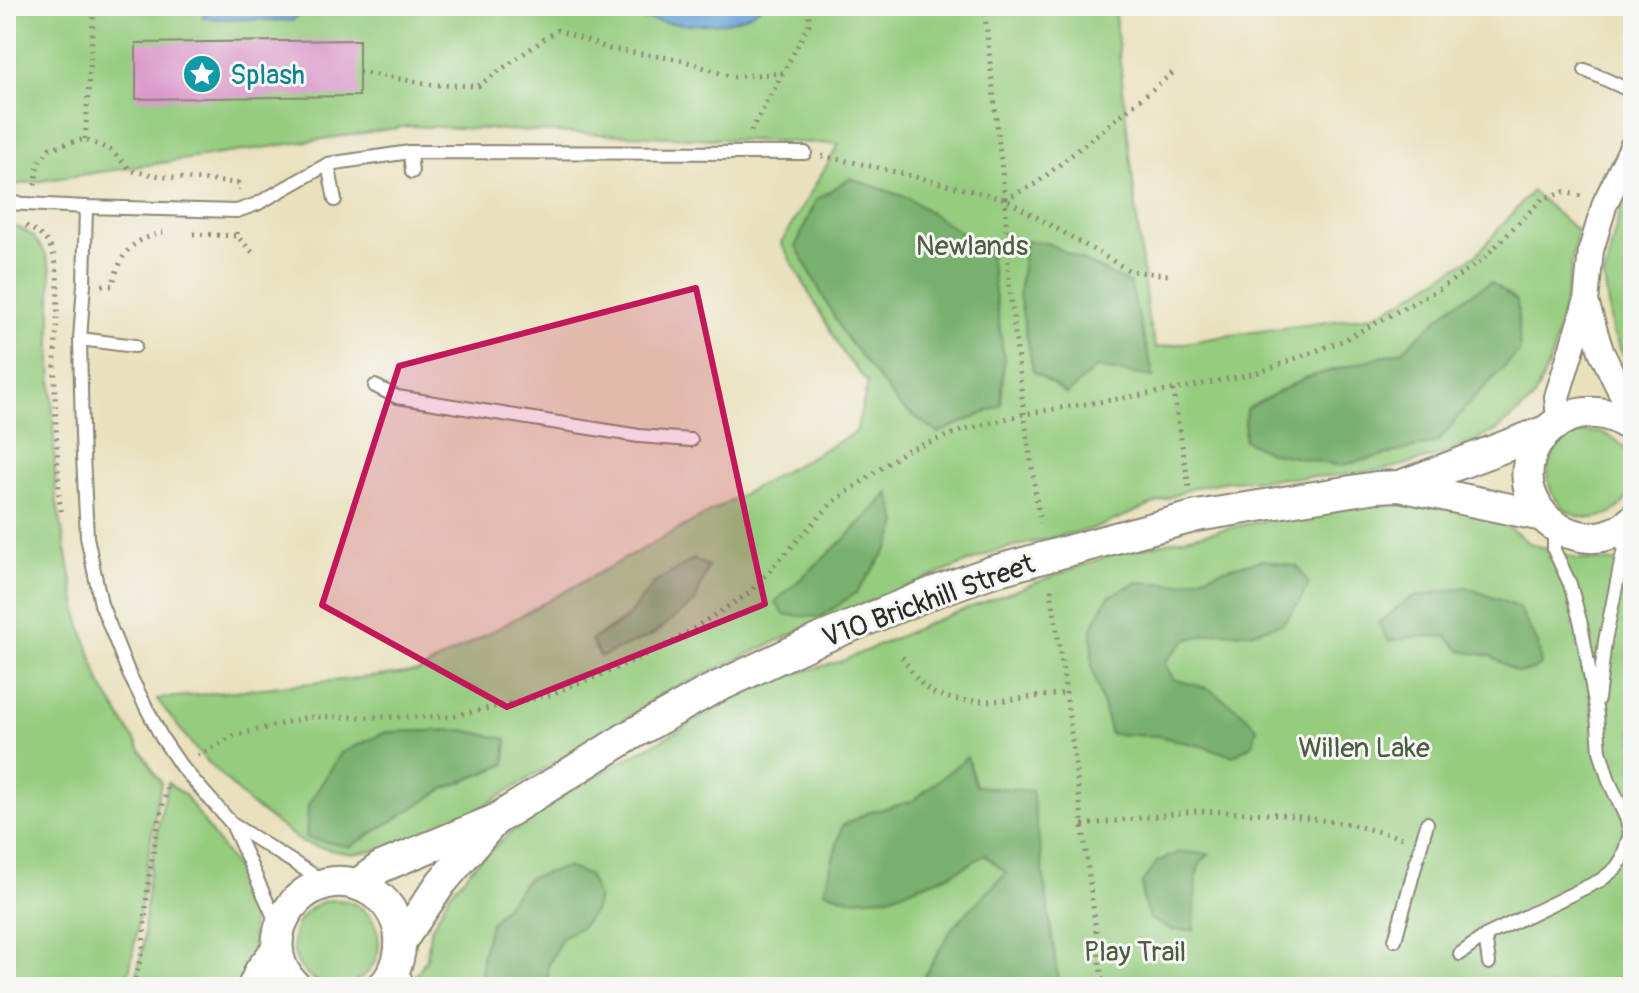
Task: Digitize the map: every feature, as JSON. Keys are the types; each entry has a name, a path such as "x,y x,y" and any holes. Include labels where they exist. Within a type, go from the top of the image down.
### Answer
{"street":[{"path":"1548,521 1533,500 1528,482 1528,464 1535,446 1552,426 1557,397 1586,302 1591,250 1605,203 1633,145"},
{"path":"1586,302 1601,351 1626,403 1631,427"},
{"name":"V10 Brickhill Street","path":"1400,486 1552,426 1572,414 1602,413 1631,427"},
{"name":"V10 Brickhill Street","path":"358,884 381,867 495,820 629,736 707,692 815,641 991,572 1197,516 1376,487 1400,486 1548,521 1567,533 1583,537 1614,533 1631,523"},
{"name":"V10 Brickhill Street","path":"398,970 441,883 495,820"},
{"path":"253,987 278,939 286,912 307,890 342,881 358,884 375,893 388,906 397,922 398,970"},
{"path":"278,939 281,967 296,987"}],"lane":[{"path":"1585,70 1633,92"},
{"path":"410,152 412,172"},
{"path":"6,203 237,211 257,204 328,164 410,152 805,153"},
{"path":"328,164 335,200"},
{"path":"86,207 80,339 87,537 101,604 129,674 162,738 181,766 232,824 326,883"},
{"path":"80,339 135,346"},
{"path":"375,386 397,397 639,436 691,440"},
{"path":"1460,954 1485,936 1610,874 1622,859 1628,844 1630,823 1609,781 1600,751 1597,714 1581,624 1570,584 1554,550 1548,521"},
{"path":"1597,714 1605,641 1631,523"},
{"path":"1395,940 1427,823"},
{"path":"232,824 278,939"},
{"path":"1485,936 1489,963"}],"path":[{"path":"85,139 94,6"},
{"path":"737,153 809,24 809,6"},
{"path":"984,6 1005,199 1009,281 1040,523"},
{"path":"359,72 435,85 478,86 557,30 610,49 682,60 731,77 783,73"},
{"path":"1005,199 1037,183 1175,71"},
{"path":"33,204 38,164 50,148 85,139 110,150 132,171 238,183 237,236 255,255"},
{"path":"805,153 1005,199 1130,271 1168,275"},
{"path":"134,987 143,947 148,882 168,783 181,766 233,736 308,717 449,717 549,695 610,671 671,643 749,593 832,503 905,451 961,431 1024,414 1257,373 1342,341 1441,288 1482,260 1542,199 1564,192 1589,197"},
{"path":"57,283 112,286 128,248 144,238 163,232 178,233"},
{"path":"192,234 237,236"},
{"path":"1173,390 1189,492 1200,490"},
{"path":"1051,589 1103,987"},
{"path":"902,657 926,688 952,700 988,701 1066,693"},
{"path":"1083,825 1197,811 1278,814 1349,824 1422,843"}],"highlighted area":[{"path":"696,288 765,604 507,707 322,605 399,366"}],"green space":[{"name":"Newlands","path":"6,6 1114,6 1148,320 1156,348 1371,316 1400,302 1477,254 1532,191 1577,231 1566,297 1553,353 1543,378 1532,401 1496,431 1445,454 1392,468 1331,476 1227,481 1192,488 1096,528 998,550 820,622 683,684 461,820 410,842 352,854 303,843 249,803 197,751 157,699 418,672 856,432 868,383 844,355 781,243 839,144 410,126 6,186","holes":["1402,351 1469,403 1438,442 1305,378","889,493 898,523 776,603","708,566 694,602 651,636 591,640","506,739 505,765 444,789 350,847"]},
{"path":"1633,171 1633,378 1612,331 1604,278"},
{"name":"Newlands","path":"850,178 908,198 989,248 1004,359 1001,406 938,433 899,405 842,332 796,246 816,200"},
{"path":"6,226 20,228 33,236 44,251 51,270 56,498 80,623 101,685 161,783 126,987 6,987"},
{"path":"1025,241 1047,243 1130,284 1154,377 1095,368 1067,394 1033,371 1019,294"},
{"path":"1491,282 1517,301 1520,351 1469,403 1438,442 1340,466 1268,452 1244,440 1246,409 1305,378 1402,351 1453,305"},
{"path":"1583,432 1599,432 1622,444 1631,458 1634,475 1631,492 1622,506 1599,518 1583,518 1567,511 1555,499 1548,483 1548,467 1555,451 1567,439"},
{"path":"889,493 898,523 889,547 857,592 821,617 785,615 775,602 849,535"},
{"name":"Willen Lake","path":"1408,504 1474,511 1506,525 1529,543 1577,559 1633,564 1633,987 408,987 427,958 430,931 450,893 482,857 512,831 579,785 768,681 842,661 939,619 1110,555 1318,508"},
{"path":"694,559 708,566 695,602 651,636 600,657 591,640 624,621 654,583"},
{"path":"1264,560 1298,567 1308,583 1300,602 1283,623 1250,633 1216,632 1186,640 1165,662 1173,679 1209,689 1239,710 1257,727 1253,744 1233,756 1157,736 1111,734 1092,667 1092,628 1108,597 1137,582 1180,584"},
{"path":"1466,587 1518,607 1538,644 1541,665 1531,671 1516,672 1491,656 1461,651 1446,636 1389,641 1378,623 1411,598"},
{"path":"462,730 507,739 505,764 444,789 350,847 306,838 308,805 341,753 386,732"},
{"path":"967,757 976,786 1032,791 1059,987 918,987 952,928 1006,873 985,855 951,874 889,897 850,899 824,891 842,826 867,813 913,801"},
{"path":"168,783 185,795 239,873 251,903 253,949 238,987 134,987 143,947 148,882"},
{"path":"1180,852 1209,854 1200,864 1196,876 1194,930 1172,930 1150,919 1143,902 1142,882 1158,861"},
{"path":"566,867 588,875 598,897 595,910 581,927 563,936 548,966 548,987 481,987 482,956 490,924 528,878"},
{"path":"336,900 353,903 367,912 376,926 379,943 376,960 367,974 353,983 336,986 319,983 305,974 296,960 293,943 296,926 305,912 319,903"}],"water":[{"path":"211,6 310,6 292,21 202,18"},
{"path":"577,6 762,6 744,17 722,23 698,24 646,20"}],"building":[{"path":"359,40 359,96 136,99 136,43"}],"place":[{"name":"Splash","path":"202,74"}],"park label":[{"name":"Play Trail","path":"1135,951"}]}
